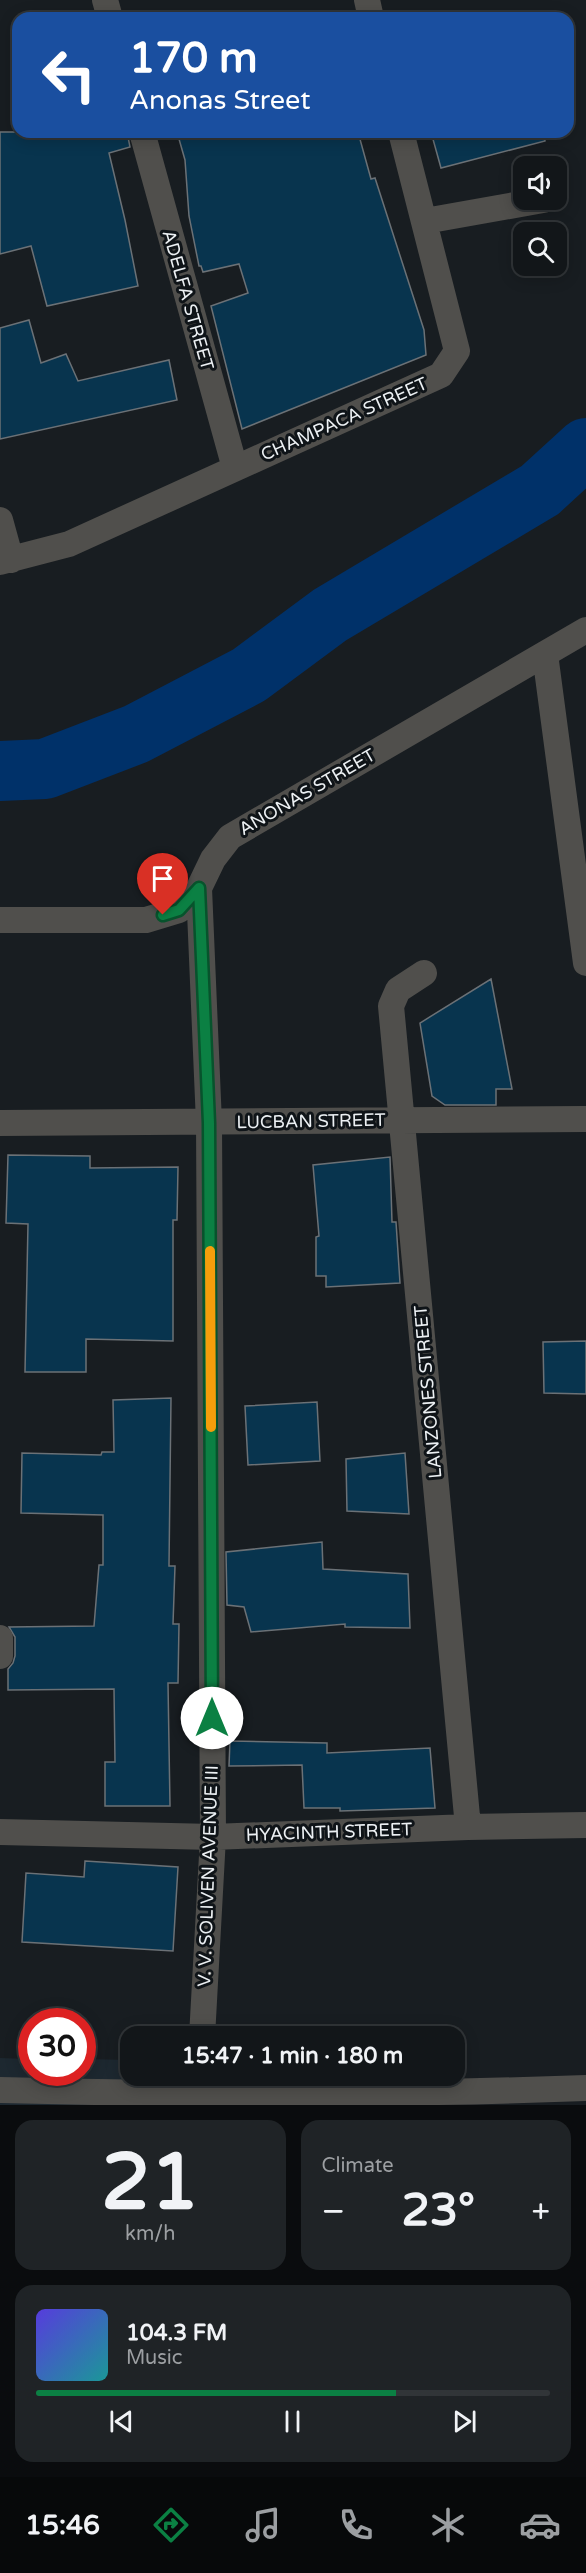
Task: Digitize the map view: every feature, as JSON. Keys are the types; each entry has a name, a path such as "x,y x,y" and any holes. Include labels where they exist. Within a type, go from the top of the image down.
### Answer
{"street":[{"name":"ADELFA STREET","path":"144,138 235,468"},
{"name":"CHAMPACA STREET","path":"5,561 69,544 441,375 457,351 403,138"},
{"path":"425,222 513,206"},
{"path":"0,520 5,561"},
{"name":"ANONAS STREET","path":"0,920 146,920 179,910 199,888 213,859 230,837 586,630"},
{"path":"545,654 586,963"},
{"name":"V. V. SOLIVEN AVENUE III","path":"199,888 209,1123 213,1837 203,2026"},
{"name":"LANZONES STREET","path":"424,973 398,990 391,1006 468,1827"},
{"name":"LUCBAN STREET","path":"0,1124 586,1119"},
{"path":"0,1638 0,1656"},
{"name":"HYACINTH STREET","path":"0,1832 213,1837 586,1824"},
{"path":"0,2090 485,2092 586,2088"}],"shaded area":[{"path":"0,2058 18,2059 18,2086 96,2086 96,2059 120,2060 120,2086 190,2086 190,2105 0,2105"}],"building":[{"path":"0,132 12,132 12,138 128,138 130,147 109,153 138,286 47,306 31,246 0,254"},
{"path":"179,138 360,138 371,179 375,178 424,330 426,355 242,429 211,306 248,293 239,264 203,272 199,266 189,216 185,160"},
{"path":"433,138 545,138 545,141 441,168"},
{"path":"29,320 41,363 66,354 78,381 169,360 177,400 0,439 0,328"},
{"path":"491,979 512,1089 496,1089 496,1105 445,1105 432,1096 420,1023"},
{"path":"8,1155 90,1156 90,1168 178,1167 177,1220 173,1220 173,1341 86,1339 86,1372 25,1372 28,1224 6,1223"},
{"path":"390,1157 392,1222 396,1222 400,1283 326,1287 326,1276 316,1276 316,1237 319,1236 313,1165"},
{"path":"586,1341 586,1394 544,1393 543,1342"},
{"path":"171,1398 169,1566 175,1566 173,1624 179,1624 178,1683 168,1683 170,1806 105,1806 105,1762 115,1762 114,1689 8,1690 8,1669 15,1656 15,1637 9,1627 94,1626 99,1565 103,1565 103,1515 21,1513 22,1453 101,1455 102,1452 114,1452 113,1400"},
{"path":"317,1402 320,1461 248,1465 245,1406"},
{"path":"405,1453 409,1514 347,1511 346,1459"},
{"path":"322,1542 323,1569 408,1574 410,1628 345,1627 345,1624 251,1632 244,1607 227,1605 226,1552"},
{"path":"230,1741 327,1743 327,1753 430,1748 435,1808 340,1811 340,1808 304,1808 302,1765 229,1766"},
{"path":"85,1861 178,1867 173,1951 22,1942 26,1873 84,1877"}],"waterway":[{"path":"0,771 45,769 136,734 249,675 330,615 540,490 586,448"}],"slow traffic":[{"path":"210,1251 211,1427"}],"route":[{"path":"163,915 179,910 199,888 209,1123 212,1718"}]}
